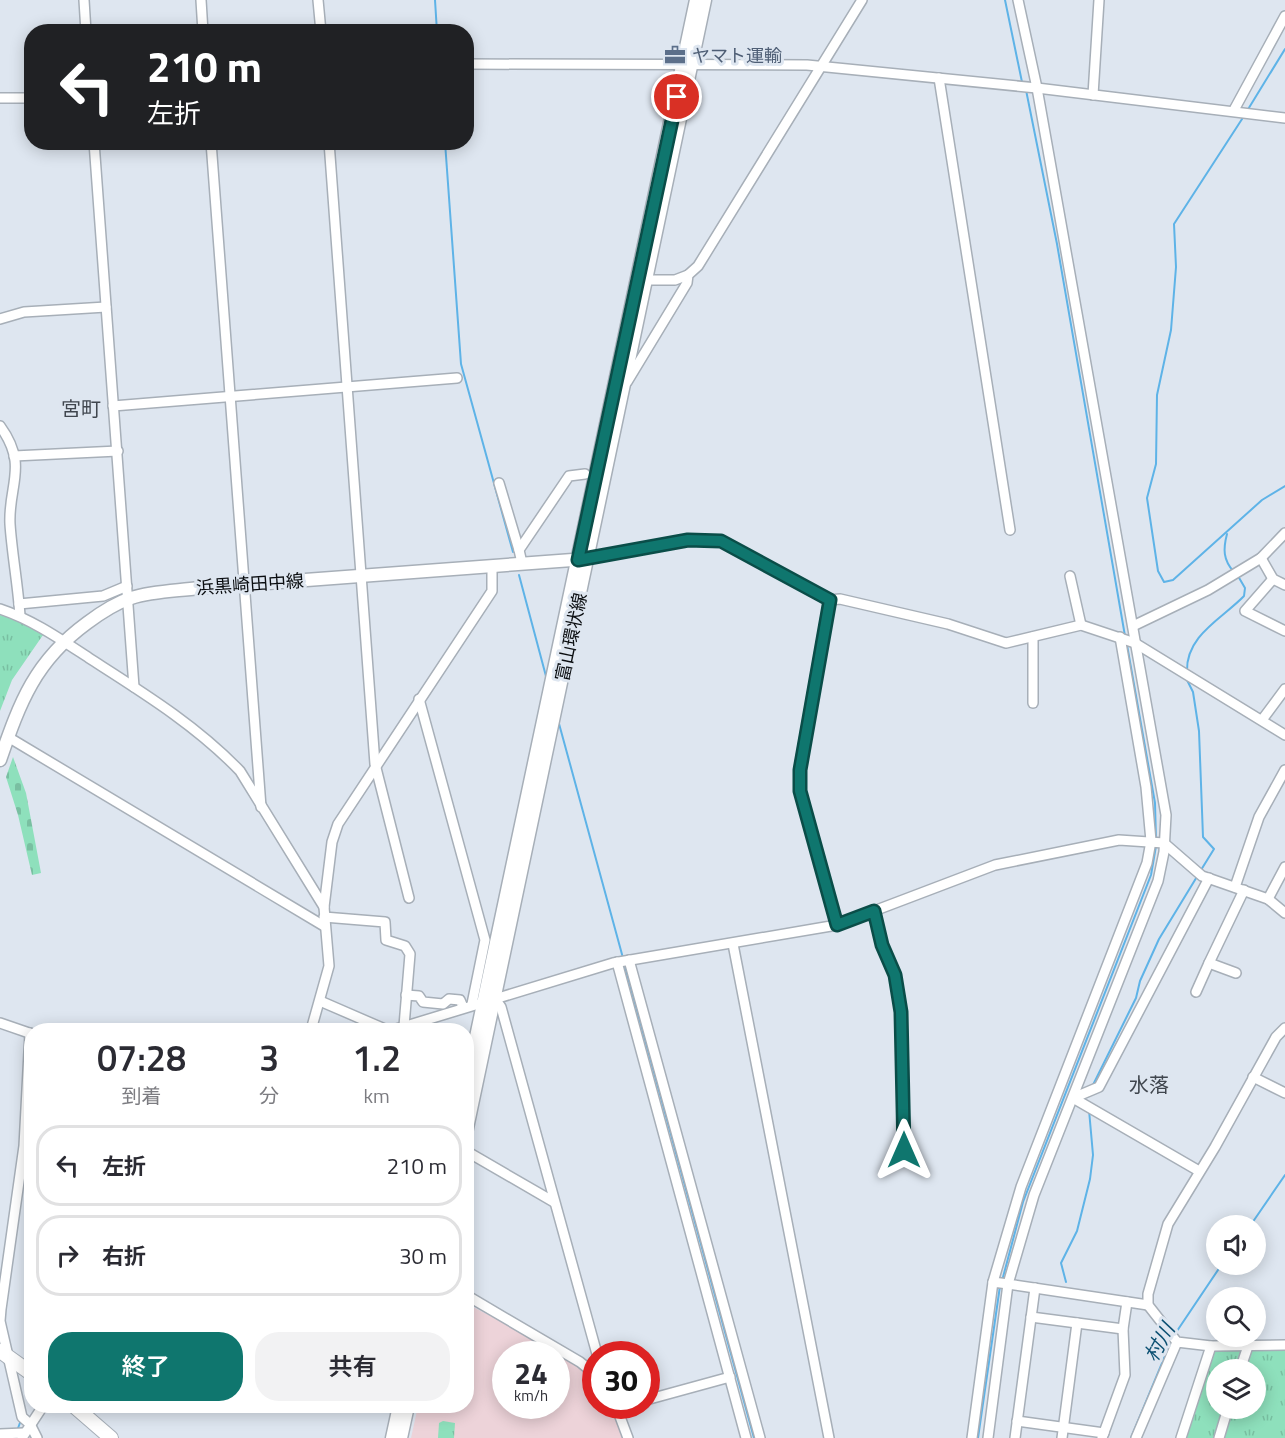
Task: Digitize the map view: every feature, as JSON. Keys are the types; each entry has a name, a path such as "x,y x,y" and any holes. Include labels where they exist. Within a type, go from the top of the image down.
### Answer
{"highway":[{"path":"4,1354 24,1368"},
{"path":"82,1413 111,1438"}],"main road":[{"name":"富山環状線","path":"582,560 647,280 688,63 696,0"},
{"name":"富山環状線","path":"474,1088 490,999 582,560 688,63 705,0"},
{"name":"浜黒崎田中線","path":"0,760 29,685 62,641 128,593 582,560"},
{"name":"富山環状線","path":"474,1056 490,999"},
{"path":"392,1438 397,1413"},
{"path":"401,1438 406,1413"}],"street":[{"path":"84,0 86,24"},
{"path":"201,0 202,24"},
{"path":"318,0 320,24"},
{"path":"647,280 675,280 687,275 698,266 862,0"},
{"path":"988,1438 1008,1284 1034,1195 1158,881 1166,815 1037,88 1018,0"},
{"path":"1093,95 1099,0"},
{"path":"1234,110 1285,16"},
{"path":"474,64 688,63 822,66 1234,110 1285,118"},
{"path":"939,78 1010,530"},
{"path":"0,98 24,98"},
{"path":"95,150 134,687"},
{"path":"212,150 261,807"},
{"path":"330,150 375,764 409,898"},
{"path":"624,387 687,283 687,275"},
{"path":"0,319 24,312 106,307"},
{"path":"113,406 346,385 458,378"},
{"path":"0,426 8,437 15,456 16,482 5,522 20,604 20,616"},
{"path":"15,456 118,452"},
{"path":"519,550 569,476 585,474"},
{"path":"499,483 522,563"},
{"path":"1133,626 1208,590 1261,558 1285,532"},
{"path":"582,560 688,540 721,541 830,600 840,599 948,624 1006,643 1081,625 1135,643 1285,735"},
{"path":"1261,558 1273,579 1285,585"},
{"path":"313,1023 329,966 324,917 332,842 345,810 492,591 492,566"},
{"path":"1070,576 1081,625"},
{"path":"1273,579 1245,611 1285,631"},
{"path":"20,604 128,593"},
{"path":"830,600 800,770 800,791 837,925"},
{"path":"0,609 20,616 134,687 222,753 240,771 324,917"},
{"path":"1033,637 1033,703"},
{"path":"972,1438 993,1282 1021,1187 1139,887 1151,840 1146,787 1120,637"},
{"path":"1262,720 1285,689"},
{"path":"419,699 485,940 467,1006"},
{"path":"8,737 324,917 385,921 386,940 405,946 410,954 404,1023"},
{"path":"1196,992 1240,888 1259,817 1285,770"},
{"path":"413,1023 617,962 837,925 994,865 1119,840 1151,840 1164,843 1202,876 1268,899 1285,913"},
{"path":"1268,899 1285,867"},
{"path":"1073,1098 1099,1087 1209,878"},
{"path":"874,911 882,945 895,975 901,1012 904,1150"},
{"path":"733,944 830,1438"},
{"path":"629,960 760,1438"},
{"path":"617,962 747,1438"},
{"path":"1209,963 1236,973"},
{"path":"406,995 419,996 423,1002 443,1004 449,999 460,1000 467,1006"},
{"path":"490,999 501,1007 593,1341"},
{"path":"320,1001 371,1023"},
{"path":"0,1023 24,1031"},
{"path":"1206,1345 1174,1339 1148,1305 1148,1294 1168,1224 1276,1036 1285,1028"},
{"path":"1253,1077 1285,1094"},
{"path":"1073,1098 1199,1171"},
{"path":"24,1139 0,1321 4,1354 25,1432"},
{"path":"474,1156 554,1202"},
{"path":"696,1254 708,1251"},
{"path":"993,1282 1148,1305"},
{"path":"1015,1438 1035,1288"},
{"path":"474,1300 582,1364"},
{"path":"1017,1421 1103,1435 1125,1375 1123,1329 1127,1302"},
{"path":"1031,1317 1123,1329"},
{"path":"1062,1438 1077,1323"},
{"path":"1136,1438 1174,1339"},
{"path":"1266,1346 1285,1345"},
{"path":"1181,1438 1211,1347"},
{"path":"660,1396 730,1377"},
{"path":"25,1432 38,1413"},
{"path":"621,1419 628,1438"},
{"path":"1220,1438 1225,1419"},
{"path":"0,1434 25,1432 37,1438"}],"shaded area":[{"path":"474,1308 539,1341 492,1341 492,1419 570,1419 570,1357 582,1364 582,1419 621,1419 628,1438 411,1438 416,1413 474,1413"}],"green space":[{"path":"0,615 24,623 43,635 12,680 0,711"},
{"path":"13,757 26,793 41,873 32,875 18,815 6,777"},
{"path":"1211,1350 1285,1350 1285,1438 1184,1438 1206,1366 1206,1419 1266,1419 1266,1359 1208,1359"},
{"path":"443,1421 455,1423 454,1438 438,1438 439,1423"}],"waterway":[{"path":"435,0 436,24"},
{"path":"1005,0 1022,82"},
{"path":"1247,111 1285,49"},
{"path":"1026,90 1057,244 1125,636"},
{"path":"1244,116 1174,224 1176,267 1171,330 1157,395 1156,464 1147,498 1158,571 1164,582 1173,580 1262,500 1285,486"},
{"path":"446,150 461,364 513,552"},
{"path":"1227,534 1225,554 1234,572"},
{"path":"519,575 547,680"},
{"path":"1187,671 1188,658 1199,637 1244,596 1245,588 1238,576"},
{"path":"1127,645 1155,803 1156,840"},
{"path":"1187,680 1193,692 1199,731 1203,837 1214,849 1201,870"},
{"path":"558,720 623,958"},
{"path":"1002,1281 1023,1202 1151,875 1156,846"},
{"path":"1092,1087 1136,998 1140,981 1159,939 1198,875"},
{"path":"624,963 754,1438"},
{"path":"1066,1282 1061,1263 1077,1231 1090,1179 1093,1155 1089,1110"},
{"name":"村川","path":"1258,1215 1285,1175"},
{"name":"村川","path":"1175,1334 1215,1275"},
{"path":"978,1438 1000,1286"},
{"name":"村川","path":"1131,1438 1172,1339"},
{"path":"17,1431 21,1420"}],"place":[{"name":"ヤマト運輸","path":"675,55"}],"district":[{"name":"宮町","path":"81,408"},
{"name":"水落","path":"1149,1084"}],"route":[{"path":"677,97 578,560 688,540 721,541 830,600 800,770 800,791 837,925 874,911 887,961 895,975 903,1036 904,1150"}]}
